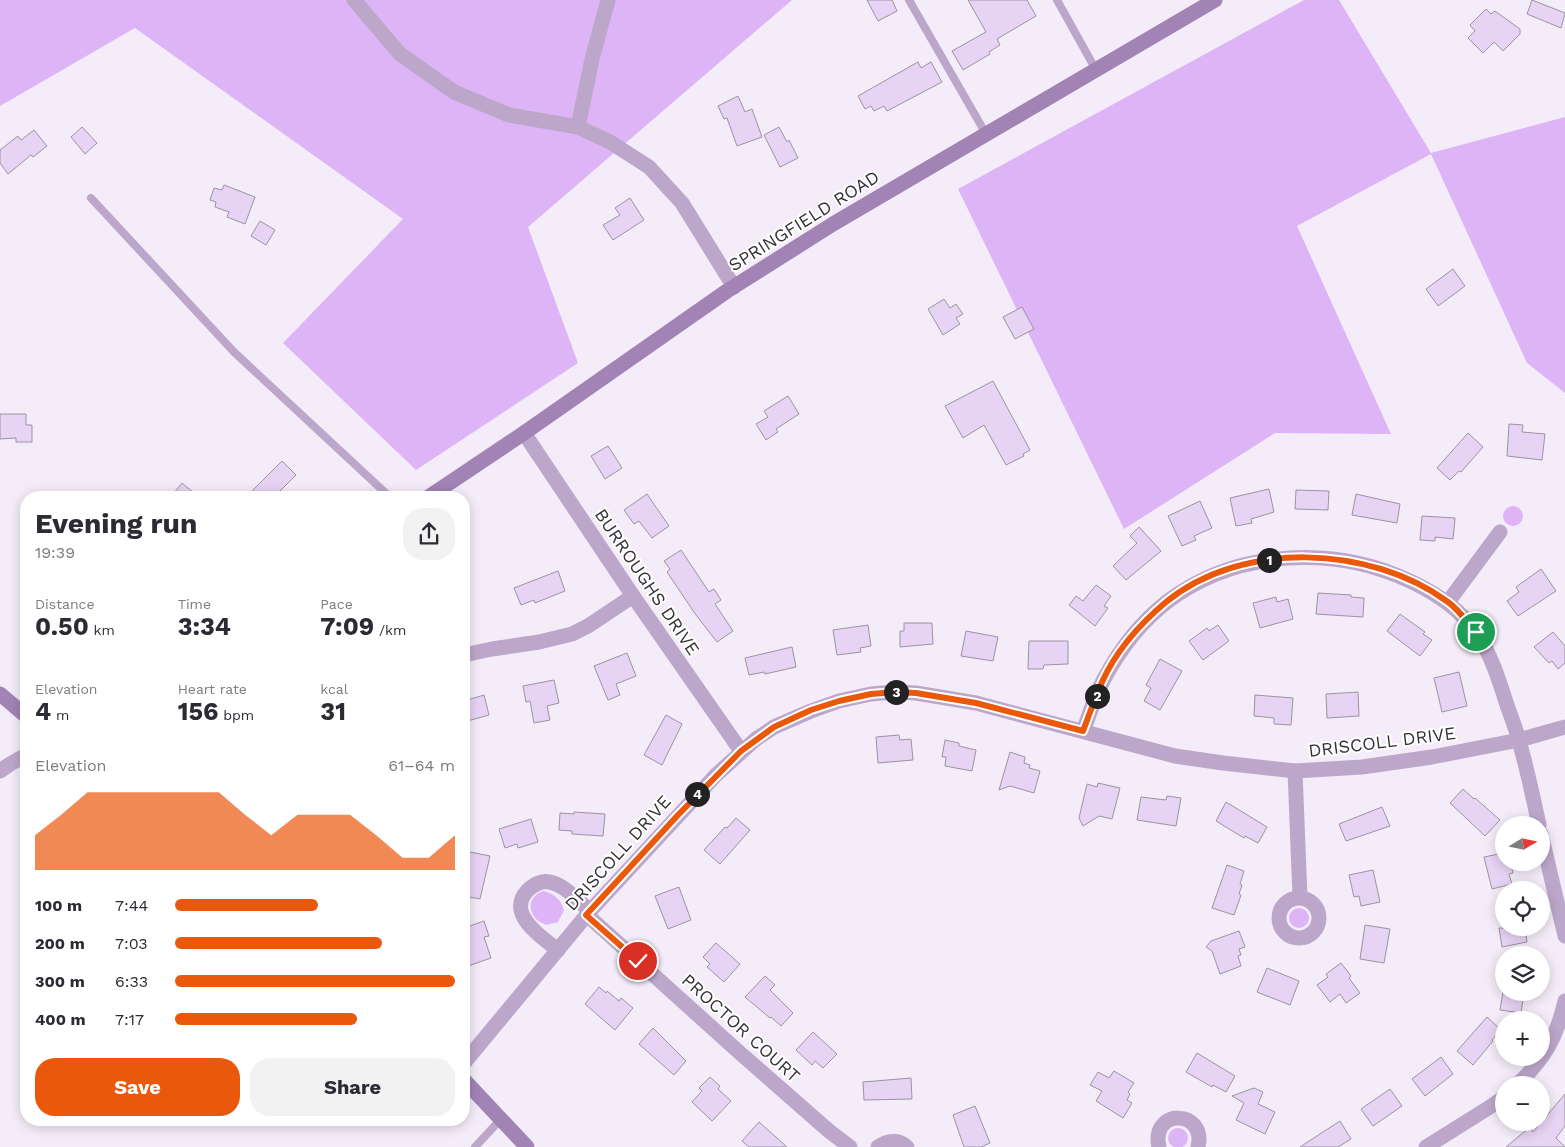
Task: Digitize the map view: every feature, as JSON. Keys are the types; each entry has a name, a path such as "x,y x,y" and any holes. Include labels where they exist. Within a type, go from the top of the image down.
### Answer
{"street":[{"path":"354,0 400,54 454,92 510,115 578,127 610,142 649,167 682,203 734,287"},
{"path":"578,127 592,59 608,0"},
{"name":"SPRINGFIELD ROAD","path":"437,491 734,287 833,224 1215,0"},
{"name":"BURROUGHS DRIVE","path":"524,433 633,596 741,751"},
{"path":"1448,602 1500,532"},
{"path":"1083,731 1103,680 1118,654 1136,632 1167,602 1184,590 1211,576 1237,566 1264,560 1296,557 1348,561 1375,567 1423,587 1448,602 1476,632 1490,656 1519,740 1537,816"},
{"path":"470,654 539,642 572,634 588,626 633,596"},
{"name":"DRISCOLL DRIVE","path":"470,1056 588,913 684,808 741,751 774,727 811,710 839,701 895,692 916,693 960,700 1175,756 1295,770 1362,767 1432,757 1519,740 1565,727"},
{"path":"0,694 20,711"},
{"path":"0,772 20,758"},
{"path":"1295,770 1300,898"},
{"path":"1550,871 1565,936"},
{"path":"558,950 539,935 521,914 521,900 526,892 534,885 550,882 563,889 588,913"},
{"name":"PROCTOR COURT","path":"588,913 747,1060 850,1147"},
{"path":"1526,1076 1540,1062 1548,1050 1556,1034 1565,1001"},
{"path":"470,1086 528,1147"},
{"path":"1426,1147 1495,1103"},
{"path":"1159,1147 1157,1140 1161,1126 1172,1118 1179,1118 1185,1119 1196,1127 1198,1147"},
{"path":"878,1147 890,1141 907,1147"}],"lane":[{"path":"909,0 986,134"},
{"path":"1057,0 1096,70"},
{"path":"91,198 234,352 383,491"},
{"path":"475,1147 501,1119"}],"shaded area":[{"path":"0,0 792,0 528,227 578,363 416,470 283,343 403,219 135,28 0,106"},
{"path":"1304,0 1339,0 1431,153 1565,117 1565,393 1527,363 1431,154 1297,226 1391,434 1275,433 1124,529 958,189"},
{"path":"1513,506 1520,509 1523,516 1520,523 1513,526 1506,523 1503,516 1506,509"},
{"path":"543,891 554,895 563,906 564,910 558,922 546,925 538,921 532,913 532,900"},
{"path":"1299,908 1306,911 1309,918 1306,925 1299,928 1292,925 1289,918 1292,911"},
{"path":"1178,1128 1185,1131 1188,1138 1185,1145 1178,1148 1171,1145 1168,1138 1171,1131"}],"building":[{"path":"867,0 892,0 897,11 878,21"},
{"path":"968,0 1027,0 1036,16 997,39 1000,45 989,52 990,54 963,70 952,51 986,32"},
{"path":"1532,0 1565,13 1561,28 1527,14"},
{"path":"1486,9 1491,14 1495,11 1520,29 1520,34 1503,51 1494,42 1483,53 1468,38 1475,31 1470,25"},
{"path":"918,62 921,68 931,62 942,82 887,111 884,106 874,111 871,106 865,109 858,96"},
{"path":"738,96 745,112 752,109 762,137 737,146 727,118 724,119 718,106"},
{"path":"82,127 97,143 85,154 71,137"},
{"path":"779,127 787,142 789,140 798,158 780,167 764,135"},
{"path":"34,130 47,146 33,157 31,155 8,174 0,163 0,150 18,136 21,140"},
{"path":"224,185 255,197 245,224 227,217 229,212 215,207 216,202 210,200 214,188 222,190"},
{"path":"630,198 644,220 613,240 603,225 620,215 615,208"},
{"path":"260,221 275,230 266,245 251,236"},
{"path":"1453,269 1465,286 1438,306 1426,289"},
{"path":"944,299 950,308 956,304 963,314 956,318 960,324 943,335 928,309"},
{"path":"1022,307 1034,329 1015,339 1003,317"},
{"path":"993,381 1030,450 1023,454 1024,456 1006,465 984,425 963,438 945,406"},
{"path":"788,396 799,414 776,429 778,432 766,440 756,424 768,417 764,411"},
{"path":"0,414 26,414 26,425 32,425 32,442 16,442 16,438 0,439"},
{"path":"1509,424 1523,425 1522,432 1545,434 1542,460 1507,456"},
{"path":"1468,433 1483,447 1461,472 1459,471 1450,480 1437,468"},
{"path":"608,446 622,468 605,479 591,456"},
{"path":"282,461 296,475 280,491 252,491"},
{"path":"182,483 192,491 176,491"},
{"path":"1269,489 1274,512 1251,519 1252,523 1236,526 1230,498"},
{"path":"1296,490 1329,491 1328,510 1295,509"},
{"path":"647,494 669,526 652,538 639,521 634,524 624,510"},
{"path":"1356,494 1400,504 1397,523 1352,515"},
{"path":"1200,501 1212,528 1194,536 1196,540 1182,546 1168,516"},
{"path":"1422,516 1455,518 1453,539 1435,537 1435,541 1420,540"},
{"path":"1139,527 1161,551 1126,580 1113,566 1137,543 1130,536"},
{"path":"681,550 709,592 714,589 721,600 715,604 733,631 717,642 667,572 670,569 664,561"},
{"path":"1541,569 1556,591 1518,616 1507,601 1519,592 1516,587"},
{"path":"558,571 565,591 535,603 534,600 521,605 514,588"},
{"path":"1096,585 1111,596 1104,606 1108,608 1095,626 1069,605 1076,596 1083,601"},
{"path":"1318,593 1351,595 1351,597 1364,598 1363,617 1316,614"},
{"path":"1276,597 1277,602 1288,599 1293,619 1260,628 1253,603"},
{"path":"1400,614 1425,632 1423,634 1432,640 1420,656 1387,631"},
{"path":"904,623 932,623 933,644 900,647 900,631 904,631"},
{"path":"868,625 871,646 860,648 861,652 837,655 833,630"},
{"path":"1218,625 1229,641 1203,660 1189,641 1207,628 1209,631"},
{"path":"966,631 998,637 993,661 961,656"},
{"path":"1553,632 1565,646 1565,663 1558,669 1552,661 1549,663 1534,647"},
{"path":"1029,641 1068,641 1068,664 1044,665 1043,669 1028,669"},
{"path":"792,647 796,667 765,674 764,672 749,675 745,658"},
{"path":"627,653 636,676 616,684 620,695 608,700 594,666"},
{"path":"1160,659 1182,671 1160,710 1144,701 1151,688 1146,685"},
{"path":"1459,672 1467,706 1442,712 1434,678"},
{"path":"554,680 559,703 547,706 550,720 534,723 530,701 526,702 523,686"},
{"path":"1358,692 1359,716 1327,718 1326,694"},
{"path":"484,695 489,715 470,720 470,699"},
{"path":"1255,695 1293,698 1291,725 1274,724 1274,718 1254,716"},
{"path":"666,715 682,724 662,765 644,755"},
{"path":"899,735 900,740 911,739 913,760 878,763 876,737"},
{"path":"945,740 976,750 972,771 945,766 946,757 942,757"},
{"path":"1010,752 1025,757 1024,763 1030,765 1029,768 1040,771 1034,793 1010,786 999,790"},
{"path":"1098,783 1120,788 1112,819 1099,816 1083,826 1079,818 1087,784 1097,787"},
{"path":"1463,789 1495,816 1495,825 1485,836 1450,803"},
{"path":"1167,796 1181,798 1176,826 1137,820 1141,797 1166,800"},
{"path":"1226,802 1267,827 1258,843 1245,836 1244,838 1216,821"},
{"path":"1382,807 1390,826 1346,841 1339,824"},
{"path":"574,812 605,814 603,836 572,834 572,831 559,830 560,813 574,814"},
{"path":"736,818 750,830 720,864 704,850"},
{"path":"531,819 538,842 518,848 517,844 505,848 499,829"},
{"path":"470,852 490,856 480,899 470,897"},
{"path":"1495,855 1495,871 1512,871 1513,873 1509,874 1511,881 1495,881 1495,888 1492,889 1484,857"},
{"path":"1227,865 1244,871 1240,884 1242,885 1239,894 1241,895 1234,915 1212,908"},
{"path":"1373,870 1380,902 1361,906 1359,896 1354,897 1349,875"},
{"path":"679,887 691,920 668,929 655,896"},
{"path":"484,921 489,936 484,937 491,958 470,965 470,926"},
{"path":"1365,925 1390,929 1384,963 1360,959"},
{"path":"1239,931 1245,947 1239,949 1241,955 1238,956 1241,966 1220,974 1212,951 1206,947 1211,941"},
{"path":"1500,936 1526,936 1527,942 1502,946"},
{"path":"716,943 740,964 724,982 707,967 710,964 703,957"},
{"path":"1341,963 1360,993 1346,1003 1340,994 1330,1002 1317,985 1328,977 1326,974"},
{"path":"1267,968 1299,981 1290,1005 1257,992"},
{"path":"765,976 775,985 770,990 793,1013 781,1026 745,997"},
{"path":"599,987 619,1001 621,998 633,1008 615,1030 585,1004"},
{"path":"1502,1001 1523,1001 1521,1011 1500,1010"},
{"path":"1487,1017 1495,1024 1493,1041 1473,1065 1457,1051"},
{"path":"653,1028 686,1061 674,1075 639,1044"},
{"path":"813,1032 837,1054 823,1068 815,1061 812,1065 796,1050"},
{"path":"1197,1053 1235,1076 1226,1092 1213,1085 1212,1087 1186,1072"},
{"path":"1441,1057 1453,1074 1425,1096 1412,1079"},
{"path":"1114,1071 1134,1083 1128,1092 1130,1094 1127,1100 1132,1103 1123,1118 1096,1101 1102,1091 1090,1085 1098,1072 1109,1078"},
{"path":"710,1077 720,1086 718,1089 731,1101 712,1121 692,1102 702,1091 699,1088"},
{"path":"911,1078 912,1099 864,1100 863,1082"},
{"path":"1254,1088 1263,1092 1258,1104 1275,1112 1265,1134 1236,1120 1244,1103 1232,1096"},
{"path":"1390,1089 1402,1106 1373,1126 1361,1109"},
{"path":"1565,1094 1565,1126 1556,1138 1565,1147 1506,1147 1525,1131 1550,1131 1550,1112"},
{"path":"975,1106 990,1143 981,1147 964,1147 953,1115"},
{"path":"1340,1121 1351,1139 1338,1147 1300,1147"},
{"path":"759,1122 787,1147 749,1147 742,1141"}],"route":[{"path":"638,961 586,915 678,815 741,751 774,727 811,710 871,694 916,693 976,703 1083,731 1103,680 1118,654 1149,618 1184,590 1211,576 1237,566 1264,560 1296,557 1324,558 1375,567 1423,587 1448,602 1476,632"}]}
